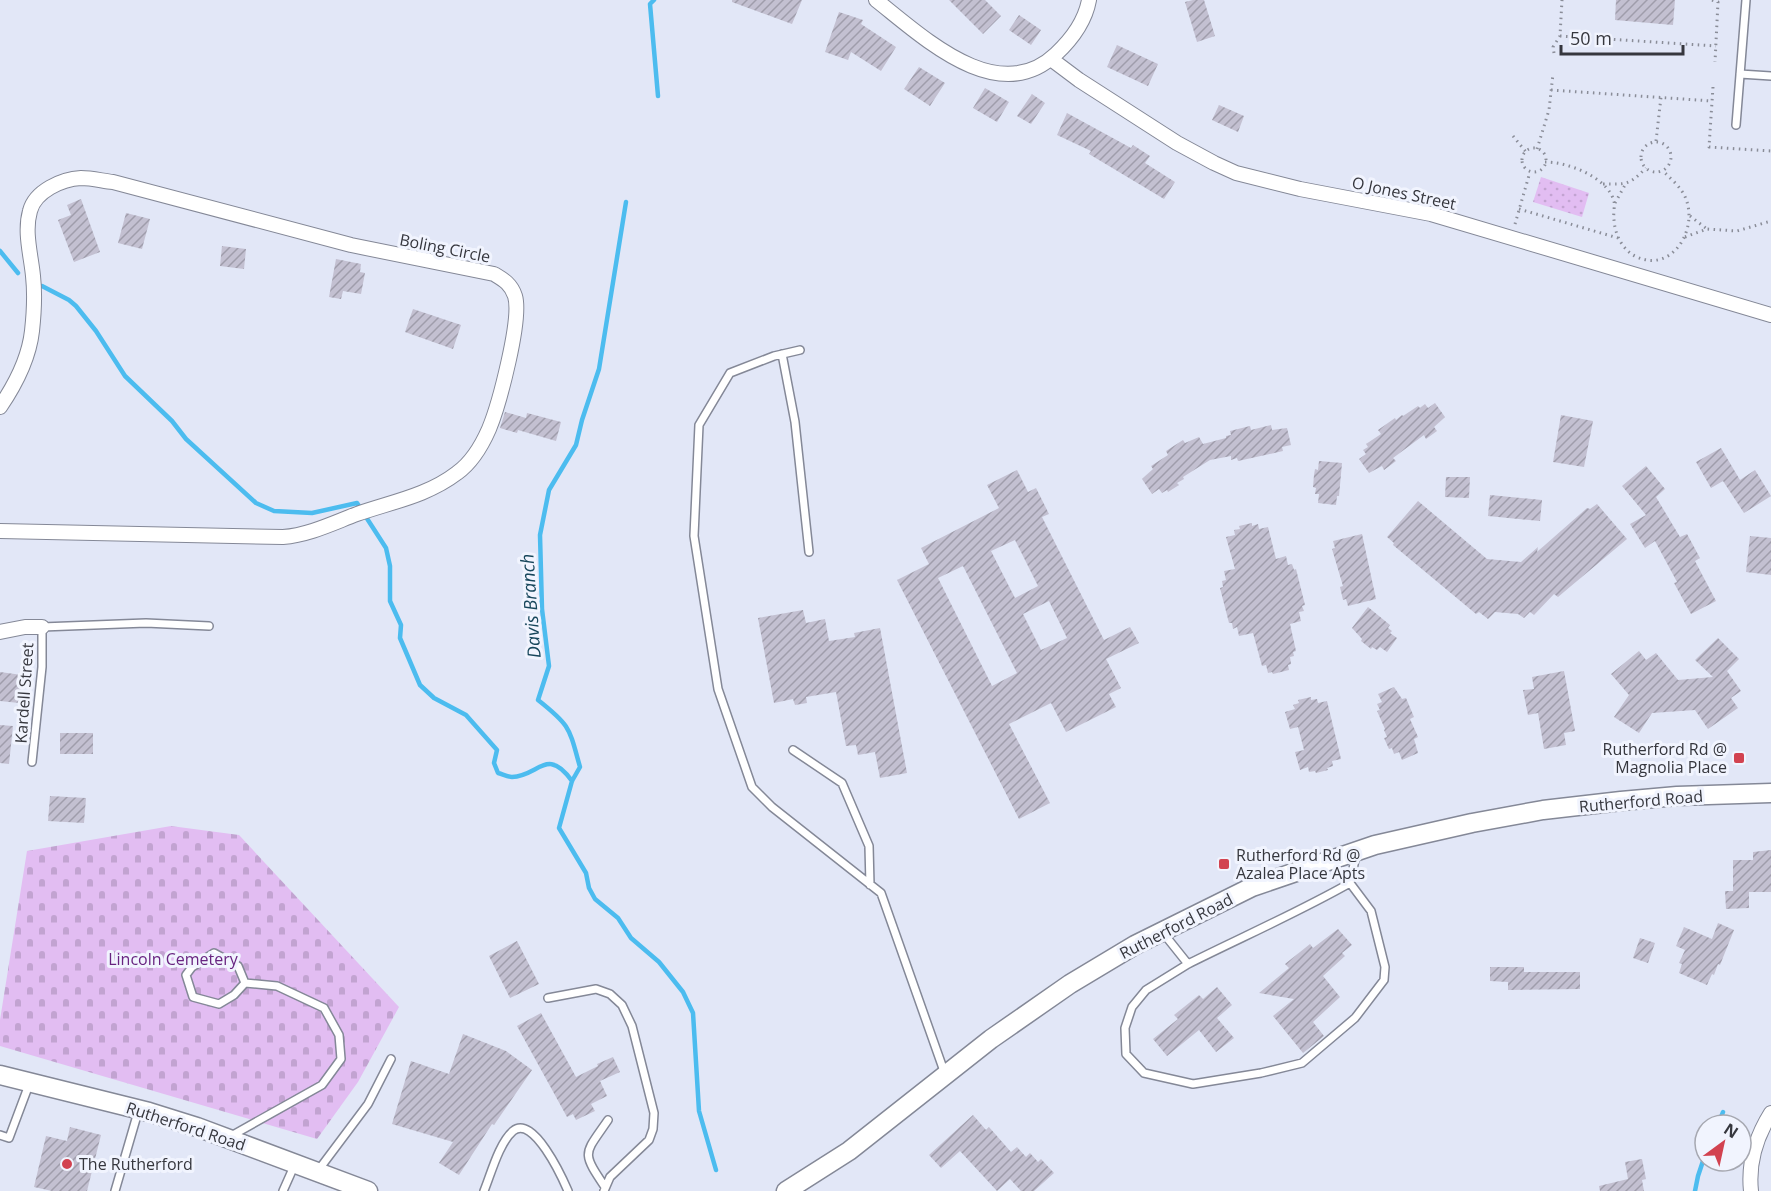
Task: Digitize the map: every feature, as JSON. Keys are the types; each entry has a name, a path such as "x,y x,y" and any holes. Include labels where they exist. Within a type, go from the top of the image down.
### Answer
{"street":[{"path":"876,0 948,53 985,72 1007,75 1020,74 1034,69 1051,59 1079,27 1089,0"},
{"name":"O Jones Street","path":"1051,59 1078,80 1178,143 1214,164 1236,173 1300,189 1431,214 1707,298 1771,315"},
{"name":"Boling Circle","path":"0,407 20,372 32,333 33,278 28,229 30,211 44,192 59,183 79,178 113,182 351,245 494,274 511,285 516,298 516,318 497,405 477,452 462,469 415,497 363,512 313,531 283,537 0,531"},
{"path":"0,632 25,627 42,627"},
{"name":"Rutherford Road","path":"786,1191 849,1150 1000,1032 1070,984 1162,932 1252,887 1357,851 1472,823 1543,810 1677,796 1771,793"},
{"name":"Rutherford Road","path":"0,1075 139,1109 226,1138 368,1191"},
{"path":"1751,1191 1750,1180 1754,1151 1764,1124 1771,1113"}],"lane":[{"path":"1736,124 1746,0"},
{"path":"1740,74 1771,76"},
{"path":"800,350 730,373 699,424 693,536 718,689 752,786 772,807 881,893 945,1074"},
{"path":"783,354 795,422 809,552"},
{"path":"42,627 146,623 209,626"},
{"name":"Kardell Street","path":"32,762 42,667 42,627"},
{"path":"793,750 842,783 869,846 870,885"},
{"path":"1350,883 1371,911 1385,967 1384,980 1355,1018 1302,1063 1193,1084 1144,1073 1126,1054 1125,1028 1132,1007 1146,990 1188,964 1300,911 1350,883 1357,851"},
{"path":"1162,932 1188,964"},
{"path":"214,953 238,966 245,983 234,995 219,1004 193,997 186,975 192,967 214,953"},
{"path":"226,1138 322,1085 341,1059 339,1035 324,1008 277,986 245,983"},
{"path":"548,998 596,989 610,994 622,1005 632,1026 654,1113 653,1129 649,1140 610,1177 604,1189"},
{"path":"316,1173 368,1104 391,1059"},
{"path":"0,1135 9,1138 30,1083"},
{"path":"115,1191 139,1109"},
{"path":"604,1189 588,1159 588,1149 608,1120"},
{"path":"484,1191 502,1146 513,1131 520,1128 529,1130 537,1138 568,1191"},
{"path":"283,1191 295,1164"}],"path":[{"path":"1554,53 1553,47 1560,36 1562,0"},
{"path":"1712,0 1718,2 1715,62"},
{"path":"1560,36 1716,46"},
{"path":"1537,149 1549,110 1553,74"},
{"path":"1713,87 1709,147 1771,151"},
{"path":"1551,90 1712,101"},
{"path":"1656,141 1660,97"},
{"path":"1513,136 1526,152"},
{"path":"1646,168 1625,185 1615,204 1614,221 1618,238 1635,257 1650,261 1661,260 1679,247 1685,237 1690,216 1686,199 1678,187 1663,171 1651,171 1646,168 1640,158 1641,152 1649,142 1656,141 1667,146 1670,152 1670,163 1663,171"},
{"path":"1537,149 1542,152 1545,162 1540,170 1530,171 1523,167 1522,162 1526,152 1537,149"},
{"path":"1545,162 1569,165 1601,184 1611,194 1615,204"},
{"path":"1511,237 1530,171"},
{"path":"1601,184 1625,185"},
{"path":"1519,209 1618,238"},
{"path":"1690,216 1707,229"},
{"path":"1685,237 1707,229 1737,231 1771,221"}],"green space":[{"path":"1541,177 1589,193 1582,217 1533,202"},
{"name":"Lincoln Cemetery","path":"171,826 239,835 399,1007 358,1082 317,1139 0,1046 0,1020 27,851"}],"building":[{"path":"732,0 802,0 792,24 732,2"},
{"path":"949,0 985,0 1001,16 983,34"},
{"path":"1204,0 1215,36 1197,42 1185,2"},
{"path":"1616,0 1675,0 1673,25 1615,20"},
{"path":"839,12 863,20 861,24 896,47 881,71 851,52 848,60 825,52"},
{"path":"1019,15 1041,30 1031,45 1009,30"},
{"path":"1117,45 1158,64 1148,86 1107,67"},
{"path":"919,67 945,83 930,106 904,89"},
{"path":"985,88 1009,102 997,122 973,108"},
{"path":"1032,94 1045,103 1031,124 1017,116"},
{"path":"1219,105 1244,116 1238,132 1212,120"},
{"path":"1067,113 1131,148 1133,145 1150,156 1145,163 1175,182 1164,199 1089,154 1091,151 1057,135"},
{"path":"81,199 100,252 74,262 58,220 71,215 67,205"},
{"path":"126,213 150,219 142,249 118,243"},
{"path":"222,246 246,249 244,269 220,266"},
{"path":"336,259 361,264 360,272 365,273 361,294 343,291 341,299 329,297"},
{"path":"413,309 461,325 453,349 405,332"},
{"path":"1435,403 1445,417 1434,427 1437,431 1426,439 1424,435 1393,458 1396,461 1384,470 1382,466 1369,473 1359,459 1366,454 1363,450 1368,447 1366,444 1381,434 1378,430 1418,406 1420,408 1425,404 1428,408"},
{"path":"505,412 526,418 527,413 561,422 556,441 518,430 517,433 500,428"},
{"path":"1561,415 1593,421 1584,467 1553,462"},
{"path":"1271,425 1272,430 1287,428 1291,445 1282,447 1283,451 1238,461 1237,458 1231,460 1231,456 1210,460 1183,477 1184,479 1177,483 1179,485 1168,492 1167,490 1162,493 1159,489 1152,494 1142,479 1153,469 1151,466 1168,455 1166,451 1183,440 1185,443 1199,437 1203,444 1226,438 1231,435 1230,431 1250,426 1251,430"},
{"path":"1721,448 1740,480 1755,470 1771,496 1744,513 1723,481 1711,488 1696,462"},
{"path":"1319,461 1342,463 1336,505 1318,503 1319,494 1315,494 1316,488 1313,487 1315,469 1318,470"},
{"path":"1646,466 1665,489 1656,497 1680,537 1687,534 1700,558 1695,561 1716,601 1691,614 1655,541 1645,548 1630,524 1646,515 1622,486"},
{"path":"1017,470 1028,492 1036,488 1049,514 1042,517 1104,640 1130,627 1139,643 1106,659 1121,688 1109,694 1116,707 1066,732 1051,703 1009,724 1050,803 1019,819 897,580 929,564 921,548 999,508 987,485","holes":["1015,540 1038,586 1015,598 991,551","963,566 1017,673 992,686 938,578","1049,601 1067,638 1041,650 1023,614"]},
{"path":"1446,477 1470,477 1469,498 1445,497"},
{"path":"1490,495 1542,500 1540,521 1488,516"},
{"path":"1418,501 1487,559 1521,562 1538,547 1537,552 1587,508 1590,509 1597,504 1627,539 1558,597 1554,594 1534,615 1530,612 1524,618 1518,614 1495,612 1488,619 1479,612 1476,614 1393,545 1394,543 1387,537"},
{"path":"1252,523 1252,526 1258,524 1259,529 1268,527 1276,559 1286,556 1288,565 1292,564 1294,570 1296,569 1305,605 1302,606 1304,611 1299,612 1301,621 1290,624 1296,651 1293,652 1294,656 1290,657 1289,670 1273,674 1268,673 1266,665 1262,666 1253,633 1239,636 1237,627 1233,629 1232,623 1229,623 1220,588 1223,587 1222,581 1226,580 1224,571 1235,569 1226,537 1235,535 1234,530 1240,529 1239,526"},
{"path":"1362,534 1376,599 1348,606 1346,599 1343,600 1340,587 1343,586 1332,549 1335,548 1333,541"},
{"path":"1750,536 1771,538 1771,575 1746,572"},
{"path":"1368,607 1390,625 1388,628 1392,631 1390,633 1397,638 1387,652 1380,647 1377,650 1372,647 1371,649 1361,641 1362,639 1352,628"},
{"path":"803,610 806,623 825,619 829,641 855,637 854,633 880,628 907,773 880,778 875,752 858,755 856,745 846,746 836,692 806,697 807,703 795,705 793,699 774,703 758,618"},
{"path":"1718,638 1739,659 1727,671 1741,691 1731,698 1738,708 1708,729 1695,710 1652,713 1639,733 1614,717 1629,695 1611,674 1639,651 1646,660 1656,653 1678,680 1713,677 1695,660"},
{"path":"1564,671 1575,731 1564,733 1566,745 1544,749 1538,713 1528,715 1523,690 1534,689 1532,677"},
{"path":"0,672 22,675 19,703 0,701"},
{"path":"1394,687 1402,699 1406,698 1414,717 1410,719 1418,737 1414,739 1418,753 1402,760 1399,752 1394,754 1392,748 1389,749 1384,738 1387,737 1385,729 1377,711 1380,710 1377,704 1382,702 1378,694"},
{"path":"1311,697 1311,700 1317,699 1318,703 1327,701 1341,759 1332,761 1333,766 1327,768 1328,770 1316,773 1315,771 1309,772 1308,767 1300,770 1295,752 1304,750 1298,727 1290,729 1285,712 1295,709 1293,705 1299,703 1298,700"},
{"path":"0,725 13,726 9,764 0,763"},
{"path":"60,733 93,733 93,754 60,754"},
{"path":"50,796 86,798 84,823 48,821"},
{"path":"1771,850 1771,892 1749,892 1749,908 1726,909 1725,891 1733,891 1733,860 1753,860 1753,852"},
{"path":"1718,923 1734,930 1720,965 1718,964 1707,985 1679,973 1682,964 1679,963 1685,950 1676,946 1684,927 1712,939"},
{"path":"1338,929 1352,945 1342,953 1345,956 1323,976 1340,997 1313,1022 1324,1036 1303,1053 1273,1016 1294,999 1259,993 1289,968 1285,964 1310,944 1313,948"},
{"path":"1640,938 1655,943 1648,963 1633,958"},
{"path":"517,941 539,984 510,998 489,956"},
{"path":"1490,967 1524,967 1524,972 1580,972 1580,989 1508,990 1508,982 1490,981"},
{"path":"1217,987 1232,1005 1217,1018 1234,1038 1216,1052 1199,1030 1167,1056 1153,1039 1178,1019 1174,1015 1199,995 1203,999"},
{"path":"541,1013 576,1077 613,1057 620,1072 600,1081 607,1096 591,1104 595,1111 576,1120 573,1114 567,1117 517,1026"},
{"path":"463,1034 506,1051 532,1070 494,1125 492,1124 459,1175 439,1163 453,1142 392,1124 411,1061 449,1074"},
{"path":"973,1115 986,1130 989,1127 1011,1152 1017,1147 1026,1157 1030,1153 1038,1162 1041,1159 1054,1173 1034,1191 1021,1191 1010,1179 997,1191 960,1151 941,1168 929,1155"},
{"name":"The Rutherford","path":"70,1127 101,1135 87,1191 52,1191 34,1187 46,1136 67,1141"},
{"path":"1642,1159 1646,1179 1642,1180 1644,1191 1600,1191 1599,1186 1628,1179 1625,1162"}],"waterway":[{"name":"Davis Branch","path":"654,0 650,4 658,96"},
{"name":"Davis Branch","path":"626,202 599,369 576,445 549,490 540,535 542,609 549,666 538,700 563,722 571,736 580,767 572,781 559,828 586,873 589,888 595,899 618,918 631,938 659,962 683,992 693,1013 699,1111 716,1170"},
{"path":"0,251 18,273"},
{"path":"42,286 76,306 96,331 125,376 172,421 186,439 256,503 274,511 312,513 357,503 386,548 390,566 390,601 401,625 400,638 420,685 434,698 466,715 497,750 494,763 498,773 510,777 549,764 556,765 572,781"},
{"path":"1695,1191 1699,1173"}],"place":[{"name":"Rutherford Rd @ Magnolia Place","path":"1739,758"},
{"name":"Rutherford Rd @ Azalea Place Apts","path":"1224,864"},
{"name":"The Rutherford","path":"67,1164"}]}
